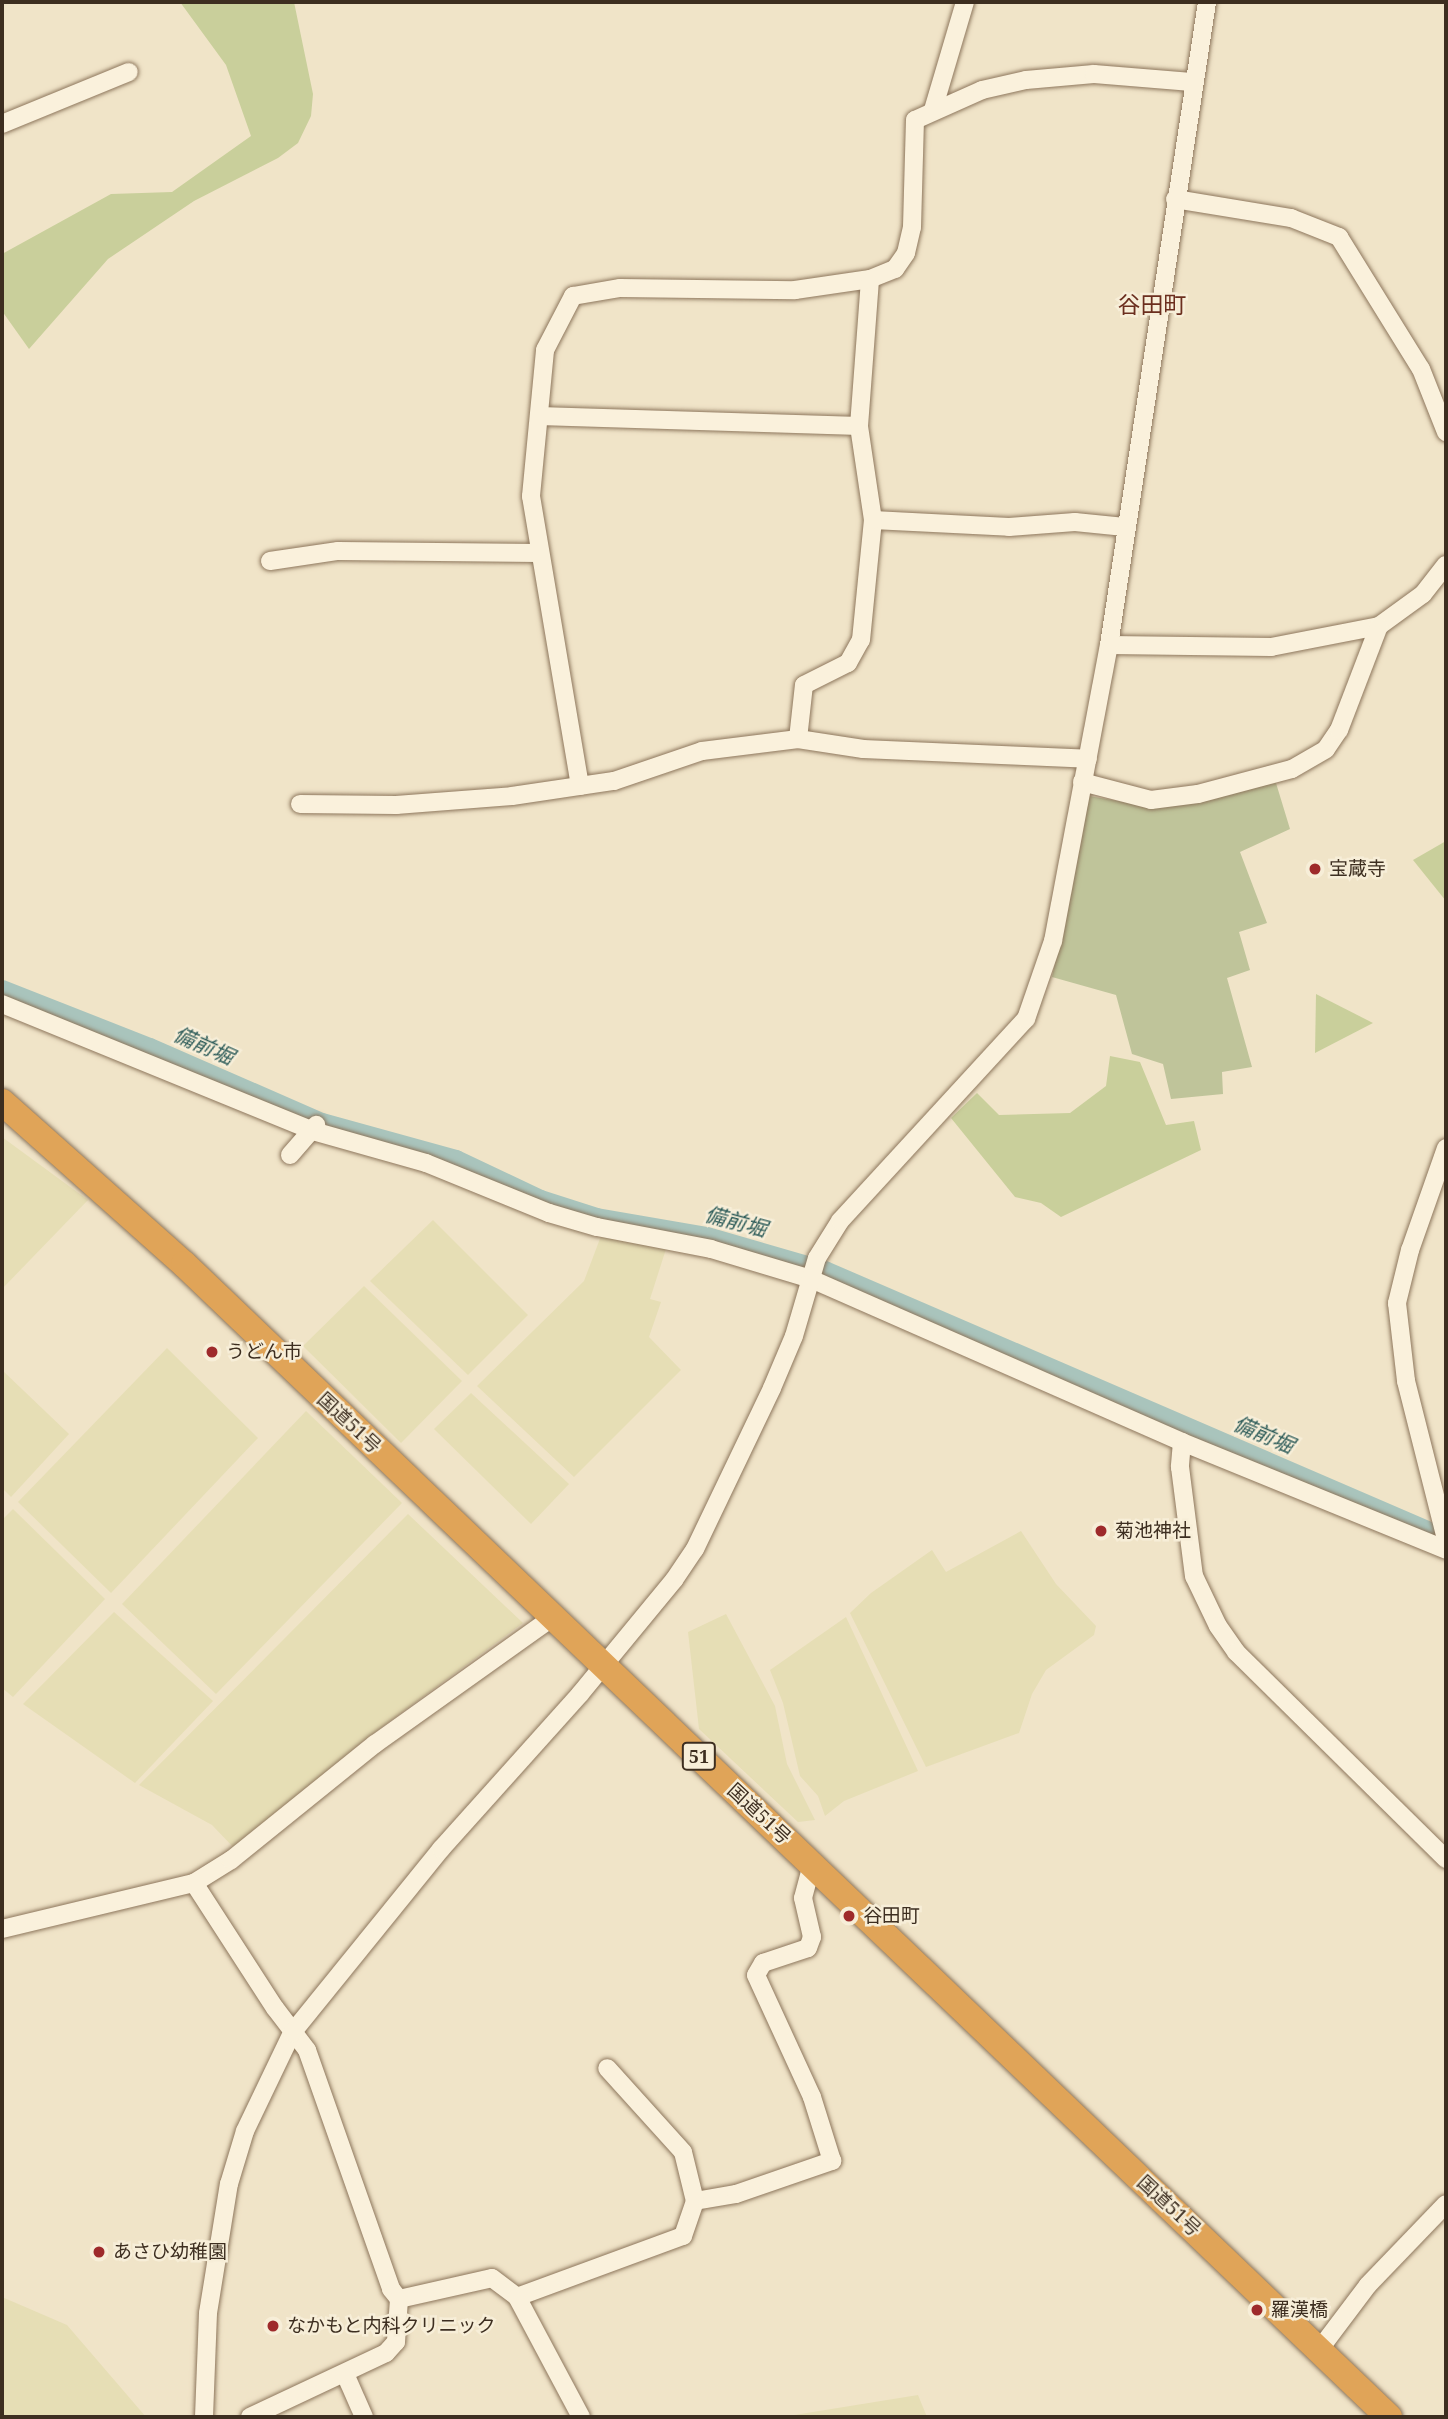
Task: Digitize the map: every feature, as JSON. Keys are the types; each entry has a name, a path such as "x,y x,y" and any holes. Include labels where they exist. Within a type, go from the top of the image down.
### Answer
{"highway":[{"name":"国道51号","path":"2,1102 184,1264 1389,2417"}],"street":[{"path":"933,110 965,2"},
{"path":"204,2417 208,2312 229,2184 245,2131 292,2033 441,1849 603,1665 695,1549 772,1388 813,1270 839,1221 1026,1019 1053,941 1109,645 1192,82 1207,2"},
{"path":"2,124 128,72"},
{"path":"580,786 538,553 531,496 545,350 573,296 620,288 795,290 870,279 895,269 905,253 912,227 915,120 982,90 1026,80 1094,74 1192,82"},
{"path":"1175,199 1291,218 1339,237 1421,369 1446,432"},
{"path":"798,739 804,685 848,663 859,647 873,520 859,426 870,279"},
{"path":"540,416 859,426"},
{"path":"873,520 1125,527"},
{"path":"270,561 338,551 538,553"},
{"path":"1109,645 1271,647 1379,626 1423,594 1446,565"},
{"path":"1082,782 1151,800 1198,794 1292,769 1326,749 1339,730 1379,626"},
{"path":"300,804 396,805 580,786 614,780 702,751 798,739 863,748 1088,759"},
{"path":"2,1004 315,1128 426,1163 597,1227 813,1270 1182,1442 1446,1550"},
{"path":"290,1155 315,1128"},
{"path":"1445,1531 1406,1381 1397,1303 1410,1250 1446,1148"},
{"path":"1182,1442 1181,1479 1194,1576 1218,1626 1236,1652 1446,1859"},
{"path":"2,1929 194,1883 231,1860 375,1744 553,1617"},
{"path":"695,2201 736,2194 832,2161 812,2097 756,1975 763,1963 808,1948 813,1937 803,1898 812,1865"},
{"path":"194,1883 292,2033 307,2050 391,2289 399,2299 396,2342 386,2353 346,2375 250,2417"},
{"path":"517,2297 683,2236 695,2201 683,2152 607,2068"},
{"path":"1319,2350 1368,2285 1446,2204"},
{"path":"399,2299 492,2278 517,2297 581,2417"},
{"path":"346,2375 364,2417"}],"shaded area":[{"path":"2,1137 88,1200 2,1289"},
{"path":"433,1220 528,1315 468,1375 370,1281"},
{"path":"601,1236 666,1249 650,1299 661,1302 649,1337 681,1370 574,1477 477,1386 584,1281"},
{"path":"364,1286 462,1381 401,1443 303,1346"},
{"path":"167,1348 258,1438 111,1593 18,1502"},
{"path":"2,1370 69,1434 11,1497 2,1488"},
{"path":"471,1393 569,1484 531,1524 434,1429"},
{"path":"306,1411 402,1503 216,1694 122,1604"},
{"path":"13,1509 105,1599 13,1697 2,1688 2,1520"},
{"path":"408,1514 523,1623 366,1739 235,1849 212,1825 139,1785"},
{"path":"1021,1531 1056,1584 1096,1626 1094,1635 1046,1670 1032,1694 1019,1733 926,1767 850,1613 871,1593 932,1550 946,1572"},
{"path":"114,1612 213,1701 135,1783 23,1704"},
{"path":"726,1614 775,1706 787,1764 815,1820 798,1822 699,1729 688,1632"},
{"path":"846,1617 918,1771 844,1801 825,1816 818,1796 800,1776 783,1703 770,1670"},
{"path":"2,2297 67,2325 146,2417 2,2417"},
{"path":"918,2395 927,2417 782,2417"}],"green space":[{"path":"180,2 294,2 313,94 311,116 298,143 278,158 194,201 108,259 29,349 2,311 2,254 111,194 172,192 251,136 226,65"},
{"path":"1276,783 1290,829 1240,852 1267,923 1239,932 1250,970 1227,978 1252,1067 1222,1072 1223,1094 1171,1099 1163,1064 1132,1054 1116,995 1052,977 1089,796 1153,807"},
{"path":"1446,841 1446,901 1413,860"},
{"path":"1316,994 1373,1023 1315,1053"},
{"path":"1110,1056 1140,1062 1166,1125 1194,1121 1201,1150 1061,1217 1041,1203 1015,1197 951,1118 977,1093 999,1115 1070,1113 1106,1086"}],"waterway":[{"name":"備前堀","path":"2,989 150,1047 322,1122 456,1159 541,1199 597,1217 707,1236 825,1270 1446,1538"}],"place":[{"name":"宝蔵寺","path":"1315,869"},
{"name":"うどん市","path":"212,1352"},
{"name":"菊池神社","path":"1101,1531"},
{"name":"谷田町","path":"849,1916"},
{"name":"あさひ幼稚園","path":"99,2252"},
{"name":"羅漢橋","path":"1257,2310"},
{"name":"なかもと内科クリニック","path":"273,2326"}],"district":[{"name":"谷田町","path":"1152,304"}]}
